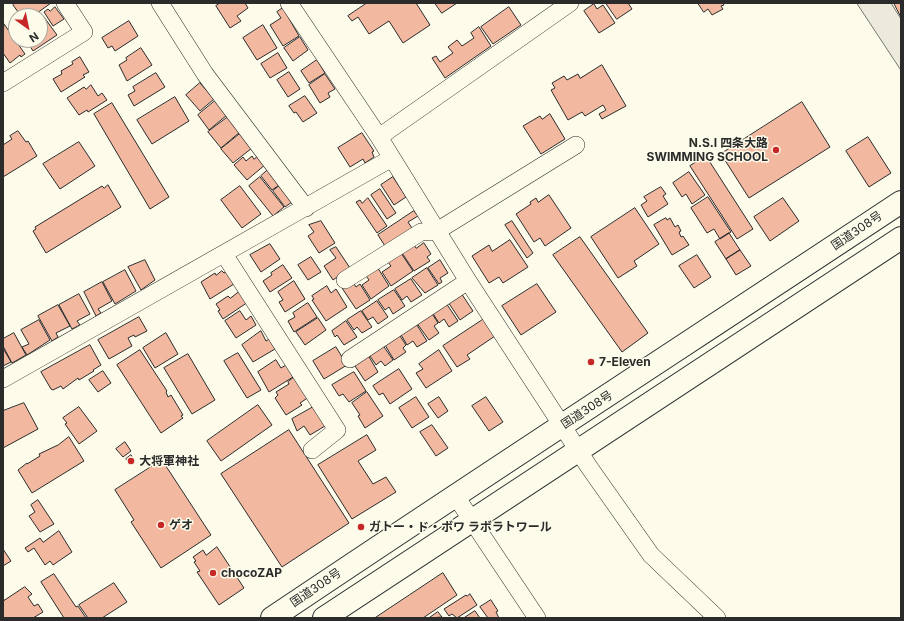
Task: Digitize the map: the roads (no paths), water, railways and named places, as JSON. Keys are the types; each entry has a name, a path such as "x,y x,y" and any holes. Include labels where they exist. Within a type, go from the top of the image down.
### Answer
{"highway":[{"name":"国道308号","path":"272,618 455,495 563,426 901,202"},
{"path":"324,618 901,238"}],"street":[{"path":"3,83 84,32 65,3"},
{"path":"160,3 205,74 306,208"},
{"path":"289,3 379,137 468,281 579,451 651,555 717,618"},
{"path":"379,137 570,3"},
{"path":"345,280 421,232 437,231 576,145"},
{"path":"3,379 392,158"},
{"path":"224,254 337,430 312,450"},
{"path":"350,359 468,281"},
{"path":"455,495 537,618"}],"place":[{"name":"N.S.I 四条大路 SWIMMING SCHOOL","path":"776,150"},
{"name":"7-Eleven","path":"591,362"},
{"name":"大将軍神社","path":"131,461"},
{"name":"ゲオ","path":"161,525"},
{"name":"ガトー・ド・ボワ ラボラトワール","path":"361,527"},
{"name":"chocoZAP","path":"213,573"}]}
